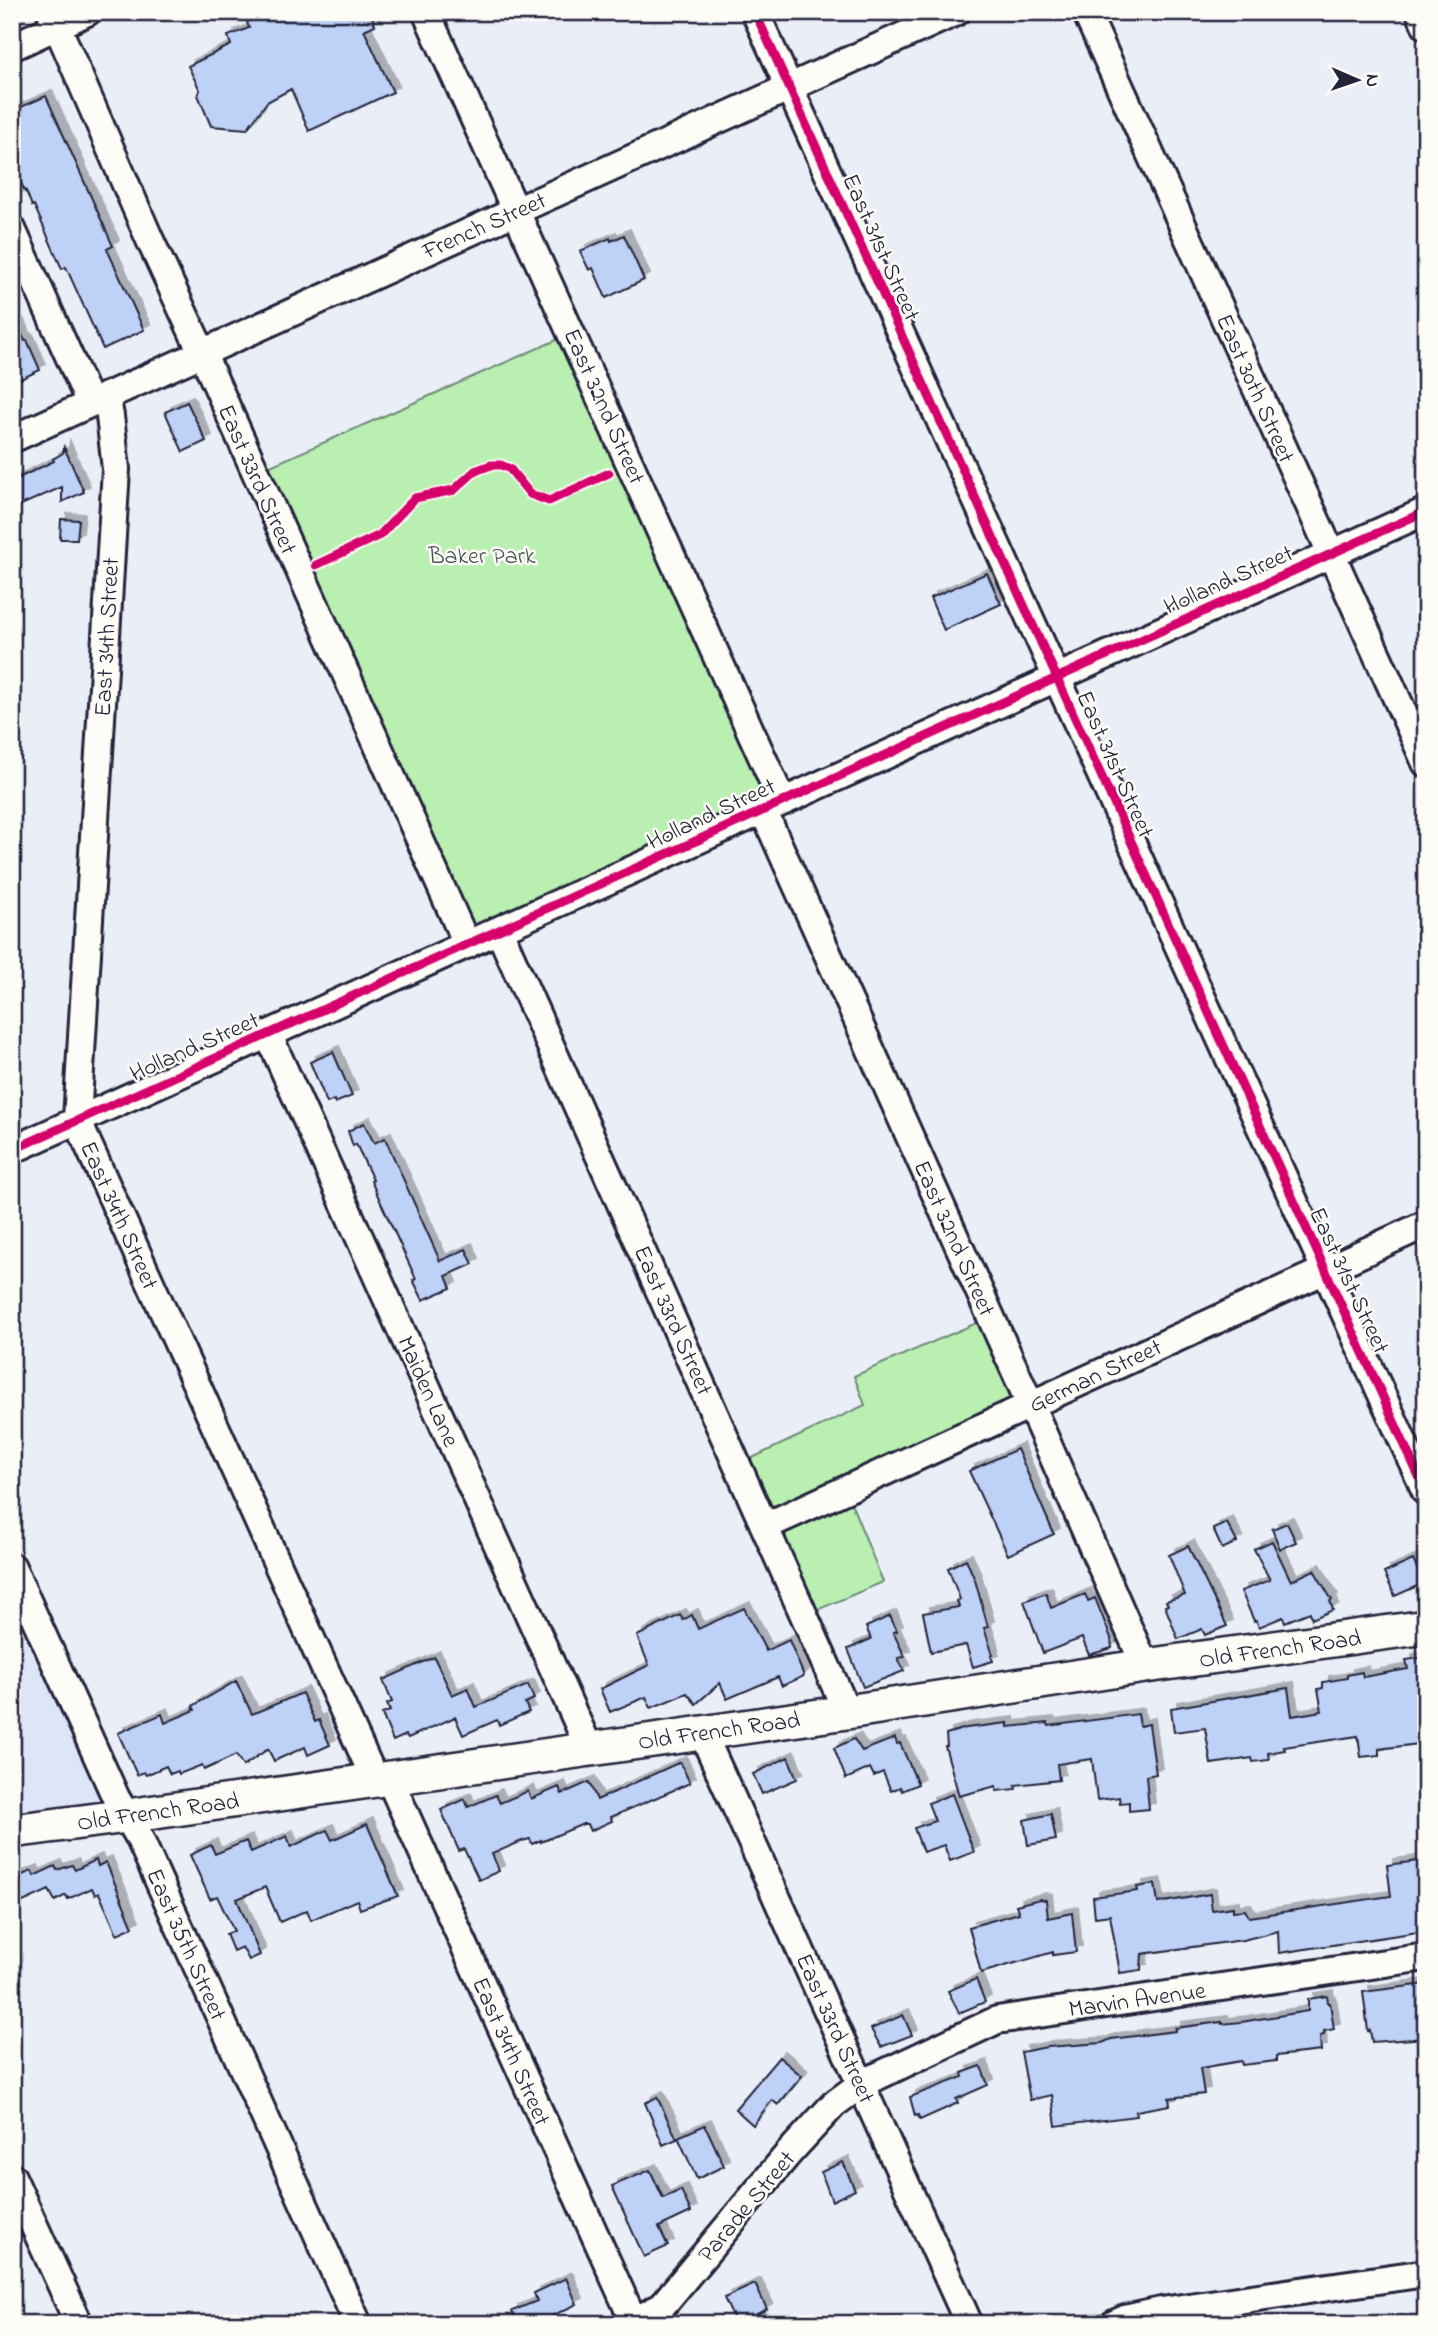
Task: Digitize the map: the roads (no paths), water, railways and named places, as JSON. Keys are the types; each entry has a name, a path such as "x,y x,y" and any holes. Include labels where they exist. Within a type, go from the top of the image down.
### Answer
{"main road":[{"name":"Old French Road","path":"12,1830 127,1816 1426,1627"}],"street":[{"path":"12,47 54,19 88,12"},
{"name":"East 32nd Street","path":"426,12 516,210 1145,1666"},
{"name":"East 31st Street","path":"755,12 1426,1492"},
{"name":"French Street","path":"12,439 956,12"},
{"name":"East 30th Street","path":"1086,12 1426,763"},
{"path":"1420,12 1426,26"},
{"name":"East 33rd Street","path":"54,19 149,240 202,352 467,945"},
{"name":"East 34th Street","path":"13,232 98,400 110,416 116,469 77,1120 633,2323"},
{"name":"Holland Street","path":"12,1150 1426,511"},
{"name":"East 33rd Street","path":"499,930 847,1712"},
{"name":"Maiden Lane","path":"268,1034 589,1748"},
{"name":"German Street","path":"766,1526 1426,1224"},
{"name":"East 35th Street","path":"12,1567 116,1798 139,1837 358,2324"},
{"name":"East 33rd Street","path":"702,1732 969,2324"},
{"name":"Marvin Avenue","path":"861,2084 997,2020 1426,1957"},
{"name":"Parade Street","path":"633,2323 661,2307 788,2154 834,2104 861,2084"},
{"path":"12,2176 79,2324"},
{"path":"1114,2324 1161,2311 1426,2273"}],"park label":[{"name":"Baker Park","path":"482,555"}]}
